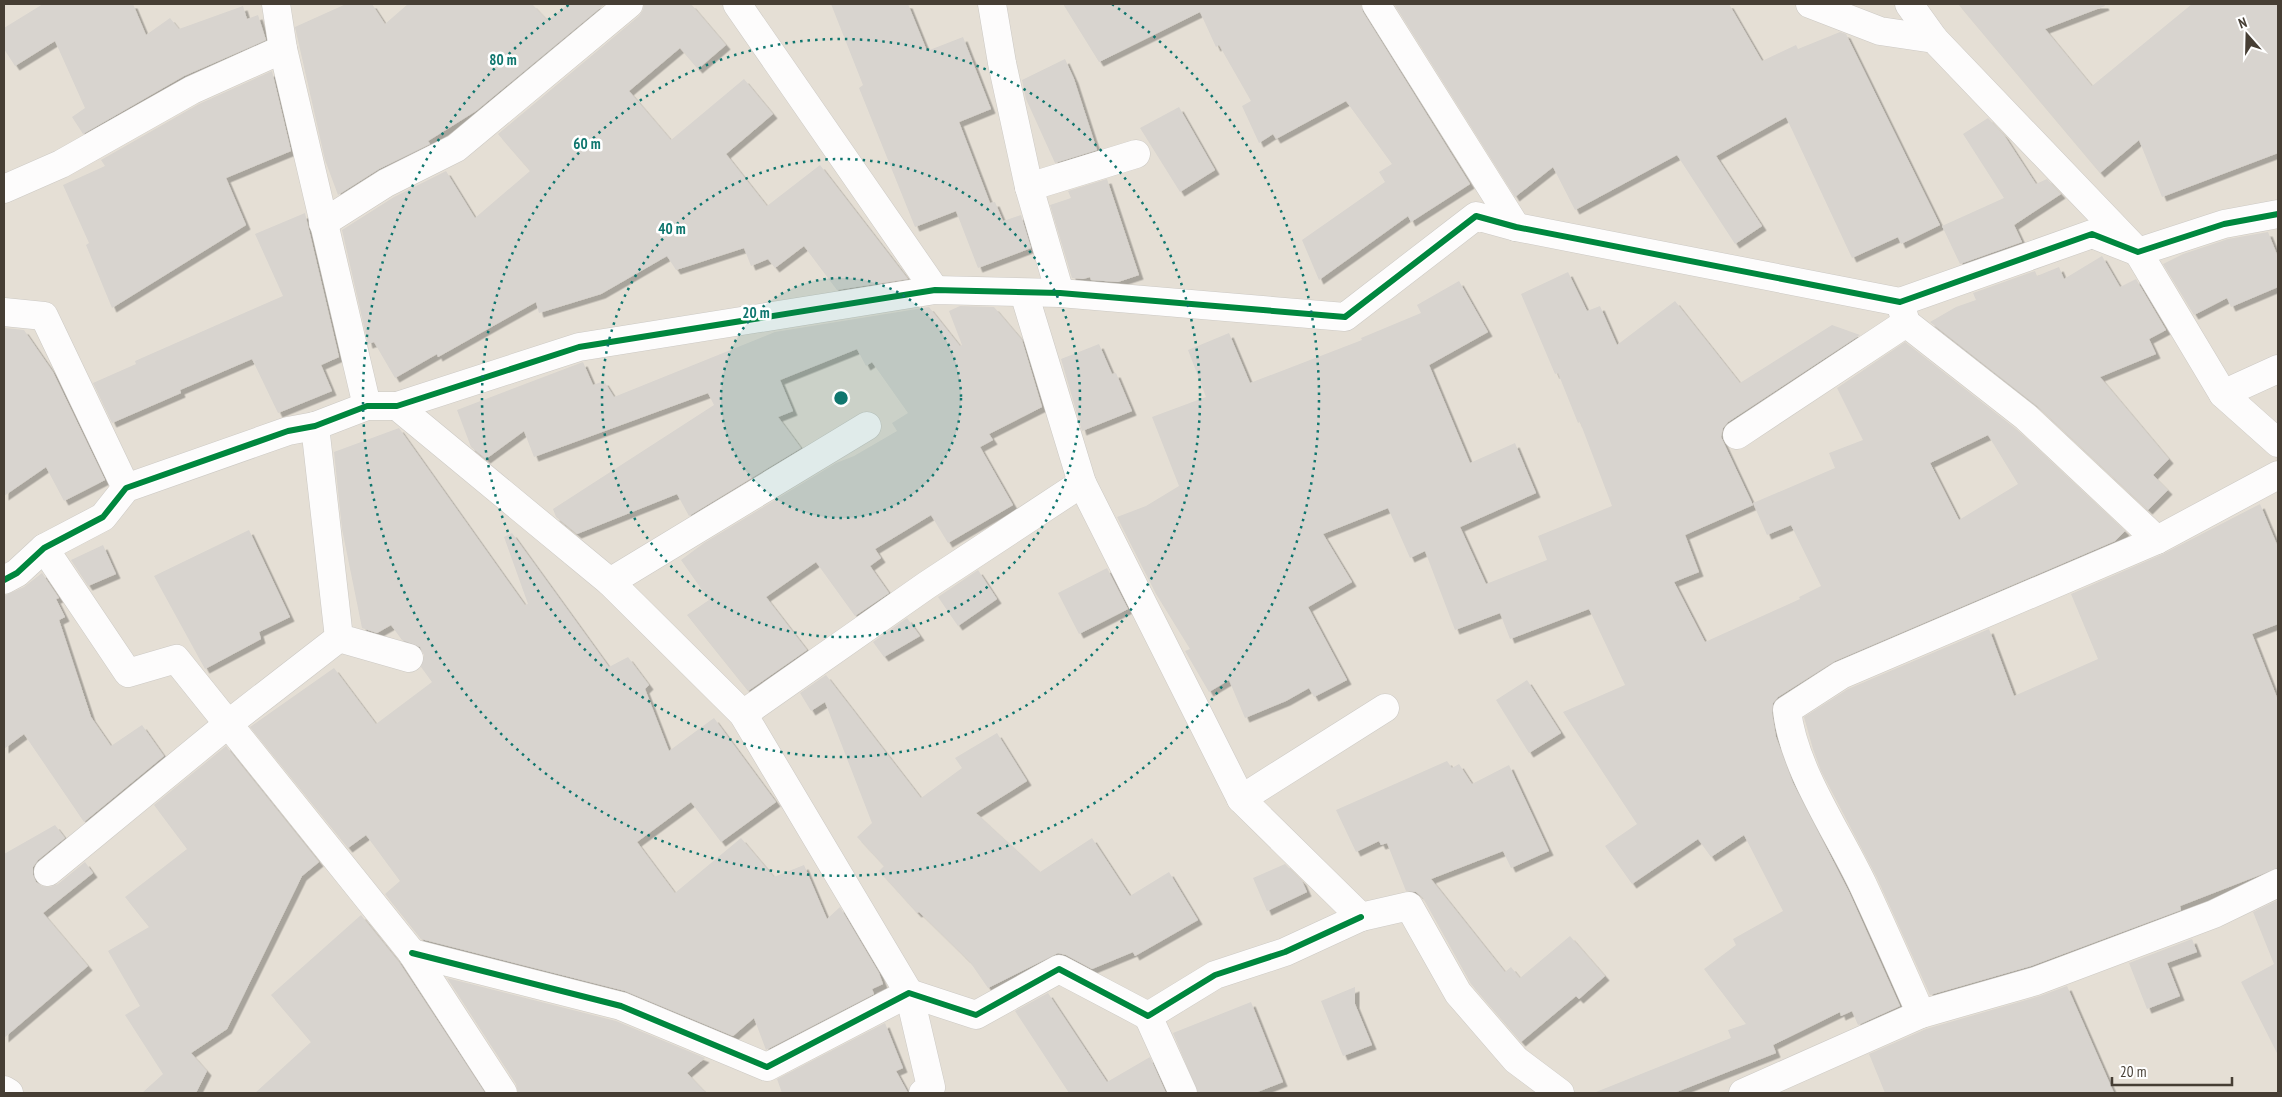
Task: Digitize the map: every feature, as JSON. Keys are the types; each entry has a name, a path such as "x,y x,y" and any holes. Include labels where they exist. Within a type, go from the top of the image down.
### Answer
{"street":[{"path":"276,4 283,49 367,406"},
{"path":"323,223 386,183 456,148 630,4"},
{"path":"737,4 935,290"},
{"path":"992,4 1002,63 1029,187 1060,293"},
{"path":"1376,4 1516,227"},
{"path":"1810,4 1880,31 1934,39"},
{"path":"1909,4 1934,39 2138,252 2223,394 2278,442"},
{"path":"4,189 61,164 192,90 283,49"},
{"path":"1029,187 1136,154"},
{"path":"1737,435 1903,312 2092,234 2138,252 2224,224 2278,214"},
{"path":"4,580 18,573 44,548 103,516 126,488 288,431 315,426 367,406 396,406 579,347 935,290 1060,293 1344,317 1476,216 1516,227 1903,312 2026,417 2157,540"},
{"path":"1024,293 1082,483 1241,799 1360,917"},
{"path":"4,312 44,316 126,488"},
{"path":"2223,394 2278,370"},
{"path":"396,406 610,582 743,714 909,993 931,1087 923,1093"},
{"path":"315,426 340,638"},
{"path":"610,582 866,426"},
{"path":"1921,1014 1863,885 1806,772 1789,726 1787,710 1841,675 2157,540 2278,475"},
{"path":"743,714 927,585 1082,483"},
{"path":"44,548 128,673 176,660 412,953 503,1093"},
{"path":"340,638 409,658"},
{"path":"48,872 228,724 340,638"},
{"path":"1241,799 1385,708"},
{"path":"1743,1093 1921,1014 2036,982 2214,914 2278,883"},
{"path":"1148,1016 1215,975 1285,952 1360,917 1409,906 1458,993 1516,1060 1560,1093"},
{"path":"412,953 621,1006 768,1067 909,993 976,1015 1058,969 1148,1016 1183,1093"},
{"path":"4,1090 9,1093"}],"shaded area":[{"path":"4,4 2278,4 2278,1093 4,1093"}],"building":[{"path":"43,4 133,4 146,35 170,18 179,29 243,6 247,19 258,15 266,40 184,76 83,134 72,117 85,108 55,41 15,66 4,49 4,28"},
{"path":"346,4 372,4 385,24 408,4 532,4 548,21 568,4 605,4 476,111 428,141 430,144 379,169 338,195 325,160 295,27"},
{"path":"644,4 691,4 726,45 698,69 680,48 629,91 671,140 744,79 773,114 726,154 767,206 820,165 908,279 837,290 804,246 775,268 768,259 751,266 744,248 676,270 667,256 601,294 539,313 536,302 438,357 437,354 395,378 374,342 368,344 342,230 394,197 446,171 475,218 530,171 498,134 639,16"},
{"path":"831,4 908,4 927,51 963,37 991,109 959,122 990,203 995,202 1003,221 1021,215 1031,248 978,268 956,211 915,227 859,88 863,85"},
{"path":"1063,4 1361,4 1363,12 1470,184 1411,222 1408,216 1319,280 1302,240 1385,182 1379,172 1392,164 1346,101 1276,139 1273,134 1259,143 1242,106 1251,101 1219,45 1216,47 1200,12 1099,62"},
{"path":"1394,4 1729,4 1762,61 1796,45 1798,49 1840,32 1846,34 1940,225 1901,244 1898,237 1852,258 1786,117 1716,156 1762,226 1735,244 1677,155 1575,210 1553,167 1515,197"},
{"path":"1958,4 2104,4 2105,6 2045,29 2092,86 2192,4 2278,4 2278,153 2162,197 2139,140 2100,173"},
{"path":"1065,59 1074,79 1097,150 1055,163 1026,99 1022,80"},
{"path":"272,71 291,151 226,178 246,225 112,308 86,245 89,243 63,185 105,166 101,160 199,104"},
{"path":"1179,107 1215,170 1180,192 1140,128"},
{"path":"1988,118 2004,135 2036,184 2047,179 2061,194 2014,225 2022,242 1960,264 1942,226 2004,198 1963,134"},
{"path":"1107,179 1139,275 1118,282 1091,280 1090,277 1083,279 1072,278 1050,205 1071,198 1068,191"},
{"path":"305,213 339,357 321,365 332,391 278,413 252,359 180,390 181,393 112,423 93,383 136,364 135,361 283,296 255,234"},
{"path":"2268,232 2278,257 2278,287 2231,307 2227,298 2194,315 2163,264 2183,254 2228,239"},
{"path":"2102,256 2120,287 2136,279 2166,330 2149,339 2156,354 2100,377 2169,459 2153,475 2168,490 2148,510 2037,406 1930,322 1956,307 1976,300 1973,293 2035,271 2037,276 2059,267 2064,279"},
{"path":"1568,272 1587,311 1600,306 1617,345 1675,301 1740,383 1832,325 1860,335 1728,422 1723,428 1721,437 1753,505 1685,535 1699,572 1674,582 1705,642 1800,599 1799,597 1821,586 1791,525 1767,535 1753,503 1835,468 1829,453 1863,440 1837,388 1905,342 2016,429 2125,531 2115,541 1835,661 1778,697 1773,703 1772,713 1776,737 1793,783 1849,892 1900,1006 1858,1025 1852,1011 1841,1016 1840,1012 1773,1045 1776,1053 1674,1093 1596,1092 1731,1038 1728,1030 1746,1024 1704,969 1736,945 1733,939 1783,911 1744,835 1711,857 1698,839 1632,884 1605,846 1637,824 1563,712 1625,685 1589,609 1510,639 1500,613 1455,630 1425,551 1410,558 1388,508 1323,534 1352,582 1308,607 1347,680 1314,697 1309,688 1286,701 1245,718 1229,680 1209,692 1185,651 1190,649 1156,594 1117,517 1146,506 1179,486 1152,417 1206,397 1188,350 1229,333 1250,383 1362,340 1361,338 1421,313 1417,305 1459,281 1488,332 1429,365 1470,463 1515,443 1536,493 1460,527 1486,584 1547,560 1538,536 1612,506 1580,422 1578,423 1558,373 1555,374 1521,294","holes":["1988,435 2018,484 1959,520 1930,463"]},
{"path":"960,306 994,307 1022,340 1042,407 989,434 993,440 980,447 1013,505 948,543 931,515 875,549 881,558 870,566 889,593 855,616 816,562 766,597 807,650 748,691 687,615 709,600 681,560 704,543 836,463 854,456 897,431 892,423 908,413 872,362 866,366 857,349 780,380 793,411 778,417 801,448 689,516 677,494 577,534 556,517 553,509 714,405 708,393 534,457 524,431 486,459 471,447 457,410 583,362 593,385 604,381 614,397 775,332 929,307 960,346 962,345 949,311"},
{"path":"4,328 24,330 53,372 105,480 64,501 46,467 4,496"},
{"path":"1099,344 1112,374 1116,373 1132,411 1082,431 1061,359"},
{"path":"399,428 525,605 528,604 504,537 512,533 609,667 628,657 649,685 645,689 669,751 714,718 776,802 721,842 691,802 637,842 675,893 741,838 774,877 804,865 827,919 840,907 879,973 883,984 872,989 874,994 766,1050 754,1018 733,1036 625,991 421,939 385,894 400,881 366,835 348,848 250,727 334,668 376,724 432,682 421,667 424,655 420,647 402,640 391,625 377,633 362,628 342,529 334,452"},
{"path":"2260,504 2278,547 2278,624 2252,634 2278,700 2278,868 2180,906 2181,910 2031,966 1930,995 1877,878 1821,771 1804,717 1848,689 1989,629 2014,696 2098,659 2071,594 2163,554"},
{"path":"249,530 290,617 259,632 261,639 205,669 154,576"},
{"path":"103,545 116,574 88,586 71,560"},
{"path":"1107,568 1128,609 1079,634 1058,593"},
{"path":"978,570 997,599 958,626 938,597"},
{"path":"42,573 59,598 56,599 65,617 59,620 91,717 111,746 142,725 164,756 84,822 24,734 4,749 4,596 24,587"},
{"path":"907,618 920,636 884,657 873,642"},
{"path":"826,675 921,798 962,768 955,758 997,733 1027,781 976,813 1040,872 1092,838 1130,896 1169,872 1198,920 1135,956 1133,952 1092,969 1066,955 1058,953 988,988 970,962 919,912 917,913 879,871 884,866 857,837 872,823 825,702 811,711 800,693"},
{"path":"1527,680 1561,733 1529,753 1496,700"},
{"path":"226,746 319,862 302,876 227,1029 191,1053 207,1071 196,1093 142,1093 163,1074 125,1015 140,1006 108,951 149,927 125,897 187,849 154,805"},
{"path":"1447,761 1452,768 1459,764 1472,784 1509,765 1549,851 1511,868 1503,851 1431,879 1505,972 1511,967 1520,978 1570,936 1605,976 1579,999 1576,996 1521,1042 1471,984 1423,898 1416,892 1406,891 1387,843 1381,845 1379,841 1356,852 1336,810"},
{"path":"55,825 65,838 38,860 33,867 33,875 36,882 42,886 50,887 58,884 85,862 93,873 43,913 88,966 4,1038 4,854"},
{"path":"1285,864 1302,881 1307,892 1267,911 1253,878"},
{"path":"2278,900 2278,1055 2241,982 2274,964 2253,912"},
{"path":"361,915 399,962 485,1093 255,1093 311,1042 271,995"},
{"path":"2192,939 2197,952 2167,963 2180,996 2147,1009 2129,963"},
{"path":"447,978 616,1021 705,1058 687,1073 706,1093 518,1093 516,1084"},
{"path":"2067,986 2114,1093 1885,1093 1869,1054 1926,1029 2040,996"},
{"path":"1355,987 1355,1004 1372,1045 1343,1056 1321,1001"},
{"path":"1048,993 1107,1082 1150,1057 1166,1093 1069,1093 1015,1011"},
{"path":"1251,1002 1283,1082 1255,1093 1198,1093 1173,1033"},
{"path":"885,1023 903,1068 896,1071 908,1093 782,1093 777,1079"}],"cycle path":[{"path":"4,580 17,573 44,548 103,517 126,488 288,431 315,426 367,406 397,406 579,347 935,290 1060,293 1345,317 1476,216 1516,227 1900,302 2092,234 2138,252 2224,224 2278,214"},
{"path":"412,953 621,1006 767,1067 909,993 976,1015 1059,969 1148,1016 1215,975 1285,952 1361,917"}]}
